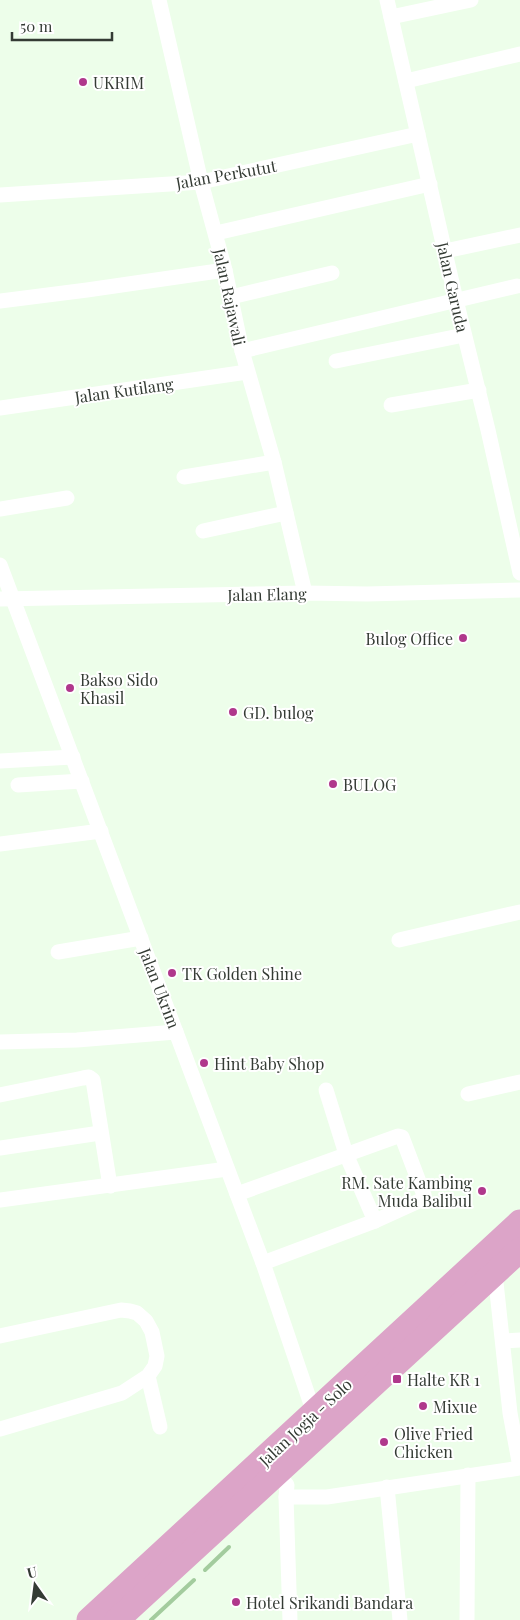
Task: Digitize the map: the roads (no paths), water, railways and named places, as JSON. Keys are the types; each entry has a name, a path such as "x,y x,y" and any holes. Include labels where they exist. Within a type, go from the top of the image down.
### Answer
{"highway":[{"name":"Jalan Jogja - Solo","path":"117,1620 179,1550 314,1413 520,1222"},
{"name":"Jalan Jogja - Solo","path":"89,1620 277,1473 520,1250"}],"street":[{"name":"Jalan Rajawali","path":"159,0 200,182 216,234 247,372 274,462 305,593"},
{"name":"Jalan Garuda","path":"387,0 520,573"},
{"path":"391,17 471,0"},
{"path":"406,81 520,54"},
{"name":"Jalan Perkutut","path":"0,195 200,182 418,134"},
{"path":"216,234 430,184"},
{"path":"445,251 520,235"},
{"path":"0,301 225,270"},
{"path":"231,297 332,273"},
{"path":"242,351 517,286"},
{"path":"336,361 464,335"},
{"name":"Jalan Kutilang","path":"0,408 247,372"},
{"path":"391,405 479,390"},
{"path":"184,477 274,462"},
{"path":"0,509 67,498"},
{"path":"203,531 286,513"},
{"name":"Jalan Ukrim","path":"0,565 7,599 101,831 263,1263 314,1413"},
{"name":"Jalan Elang","path":"7,599 520,590"},
{"path":"0,761 73,758"},
{"path":"18,785 82,781"},
{"path":"0,844 101,831"},
{"path":"399,940 520,912"},
{"path":"58,952 141,938"},
{"path":"0,1042 77,1040 176,1032"},
{"path":"0,1095 89,1077 93,1080 110,1186"},
{"path":"468,1094 520,1082"},
{"path":"326,1090 346,1154 375,1221"},
{"path":"1,1144 100,1133"},
{"path":"237,1194 398,1136 402,1137 424,1195 423,1199 375,1221 263,1263"},
{"path":"0,1200 227,1169"},
{"path":"286,1497 327,1497 520,1467 510,1413 495,1273"},
{"path":"0,1336 121,1310 130,1311 146,1321 152,1332 157,1356 148,1376 122,1393 0,1429"},
{"path":"503,1341 520,1340"},
{"path":"148,1376 160,1427"},
{"path":"277,1473 287,1485 290,1620"},
{"path":"467,1620 468,1475"},
{"path":"387,1487 400,1620"}],"waterway":[{"path":"205,1570 229,1547"},
{"path":"151,1620 194,1580"}],"place":[{"name":"UKRIM","path":"83,82"},
{"name":"Bulog Office","path":"463,638"},
{"name":"Bakso Sido Khasil","path":"70,688"},
{"name":"GD. bulog","path":"233,712"},
{"name":"BULOG","path":"333,784"},
{"name":"TK Golden Shine","path":"172,973"},
{"name":"Hint Baby Shop","path":"204,1063"},
{"name":"RM. Sate Kambing Muda Balibul","path":"482,1191"},
{"name":"Halte KR 1","path":"397,1379"},
{"name":"Mixue","path":"423,1406"},
{"name":"Olive Fried Chicken","path":"384,1442"},
{"name":"Hotel Srikandi Bandara","path":"236,1602"}]}
